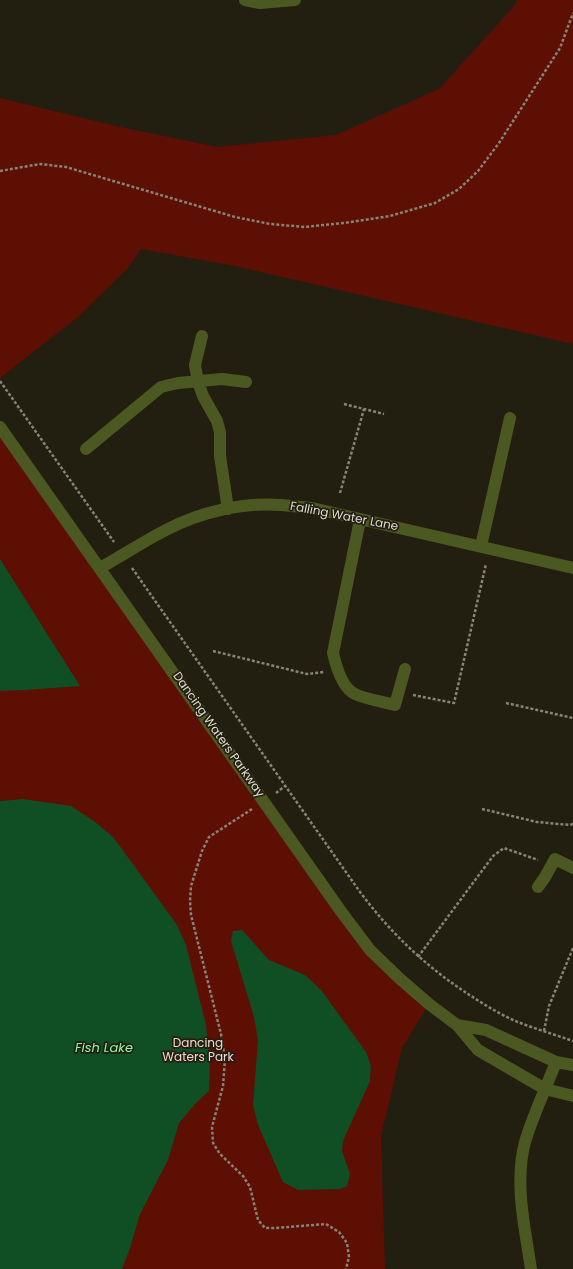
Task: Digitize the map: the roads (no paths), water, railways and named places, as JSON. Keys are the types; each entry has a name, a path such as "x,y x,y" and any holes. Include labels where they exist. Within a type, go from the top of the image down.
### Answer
{"street":[{"path":"245,0 260,3 295,0"},
{"path":"202,336 195,364 198,382 203,396 217,421 220,432 220,456 228,509"},
{"path":"86,449 161,387 178,383 222,379 246,382"},
{"path":"486,547 510,418"},
{"name":"Dancing Waters Parkway","path":"0,426 340,910 370,950 429,1004 457,1025 478,1050 545,1089 573,1096"},
{"name":"Falling Water Lane","path":"100,568 167,530 199,516 228,509 280,505 312,508 573,568"},
{"path":"360,520 333,653 337,671 345,684 354,694 395,704 404,669"},
{"path":"538,887 556,859 573,868"},
{"name":"Dancing Waters Parkway","path":"457,1025 486,1030 556,1062 573,1065"},
{"path":"531,1269 521,1198 521,1172 525,1142 556,1062"}],"water":[{"path":"0,559 80,686 0,691"},
{"name":"Fish Lake","path":"23,799 71,806 95,822 113,837 177,925 186,945 206,1025 210,1061 209,1091 195,1104 179,1123 168,1160 140,1214 122,1269 0,1269 0,801"},
{"path":"242,930 269,960 305,975 321,990 366,1052 371,1066 370,1081 343,1141 342,1151 350,1174 347,1186 340,1189 298,1190 283,1182 258,1125 253,1105 258,1041 254,1017 231,941 233,931"}],"park label":[{"name":"Dancing Waters Park","path":"198,1051"}]}
